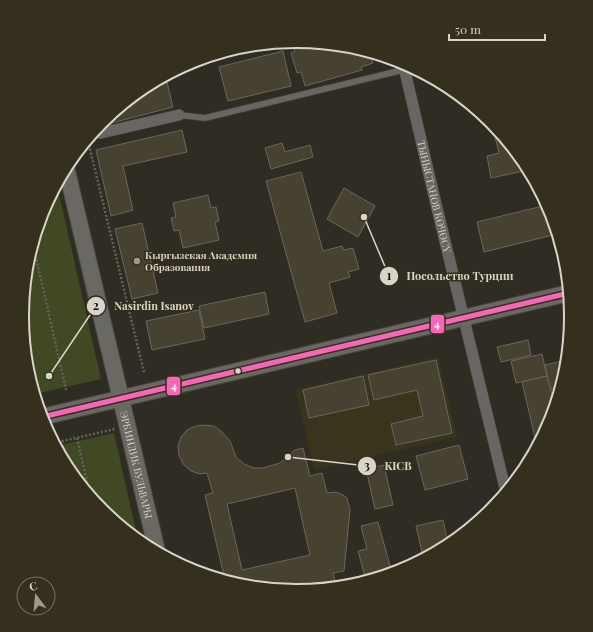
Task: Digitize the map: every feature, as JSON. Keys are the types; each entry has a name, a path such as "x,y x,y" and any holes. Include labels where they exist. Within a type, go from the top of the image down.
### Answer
{"main road":[{"name":"ЭРКИНДИК БУЛЬВАРЫ","path":"68,176 129,426 155,543"},
{"path":"48,416 563,294"}],"street":[{"name":"ТЫНЫСТАНОВ КӨЧӨСҮ","path":"407,73 463,318 504,485"},
{"path":"102,133 179,115"}],"lane":[{"path":"179,115 205,118 399,69"}],"path":[{"path":"89,147 144,372"},
{"path":"36,256 66,390"},
{"path":"61,442 129,426"},
{"path":"77,438 87,483"}],"shaded area":[{"path":"438,357 457,437 314,470 296,390"}],"green space":[{"path":"59,194 101,379 40,393 34,368 31,351 29,316 31,281 43,230"},
{"path":"114,433 136,529 120,517 95,492 74,465 62,445"}],"building":[{"path":"294,48 331,51 366,58 372,60 373,63 361,67 362,70 305,86 301,72 297,73 291,53 295,51"},
{"path":"283,51 291,86 228,101 219,67"},
{"path":"167,82 173,107 111,123 134,104"},
{"path":"182,130 187,152 123,166 133,210 111,216 96,150"},
{"path":"495,137 522,171 491,178 487,156 499,153"},
{"path":"282,143 285,152 310,145 313,157 271,169 265,148"},
{"path":"301,172 323,251 342,246 344,250 353,248 359,269 348,272 350,277 329,283 337,313 305,322 266,181"},
{"path":"344,188 375,206 358,237 327,219"},
{"path":"208,195 211,208 216,207 219,221 215,222 219,240 183,248 179,230 174,231 171,218 176,217 173,203"},
{"path":"540,207 552,235 484,252 477,222"},
{"name":"Кыргызская Академия Образования","path":"142,223 158,293 132,299 115,229"},
{"path":"265,292 269,314 204,328 199,306"},
{"path":"199,310 205,339 152,350 146,321"},
{"path":"528,340 531,355 501,362 497,347"},
{"path":"542,354 547,376 516,383 511,361"},
{"path":"436,360 452,433 396,445 391,424 423,416 417,390 374,400 368,375"},
{"path":"560,362 554,388 550,389 545,365"},
{"path":"363,376 369,405 309,418 303,390"},
{"path":"547,376 552,395 544,418 535,436 522,382"},
{"path":"196,426 214,426 230,441 236,457 244,464 254,468 263,468 280,463 295,450 303,448 310,476 322,473 327,493 336,492 347,498 350,510 344,571 333,573 335,580 296,584 262,581 223,573 205,495 213,493 207,473 200,474 191,471 184,465 179,456 178,446 181,437 187,430","holes":["295,488 310,555 242,570 227,504"]},
{"path":"459,445 468,479 425,490 416,456"},
{"path":"384,465 393,505 375,509 366,469"},
{"path":"443,520 446,537 422,552 416,526"},
{"path":"378,522 390,566 364,574 358,551 367,549 361,526"}],"transit line":[{"name":"4","path":"48,416 563,294"}],"place":[{"name":"Посольство Турции","path":"364,217"},
{"name":"Кыргызская Академия Образования","path":"137,261"},
{"name":"Nasirdin Isanov","path":"49,376"},
{"name":"KICB","path":"288,457"}]}
